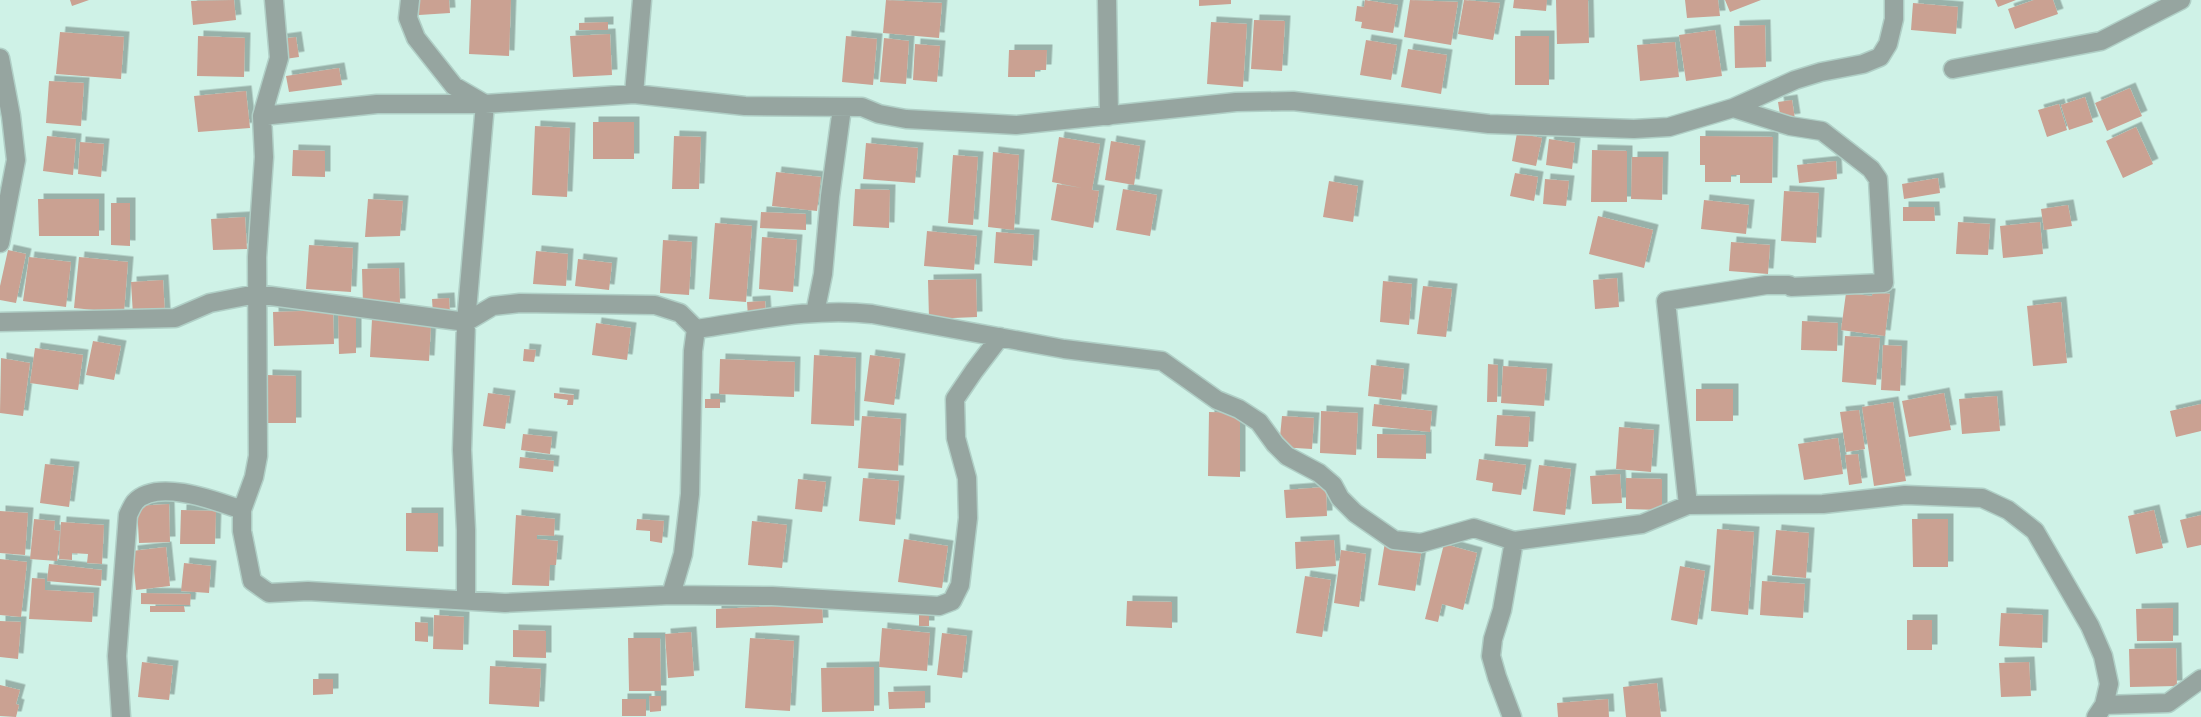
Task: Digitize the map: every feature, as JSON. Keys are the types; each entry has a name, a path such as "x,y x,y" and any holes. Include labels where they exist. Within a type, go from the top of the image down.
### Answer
{"street":[{"path":"274,0 279,58 262,116 264,157 257,257 258,456 254,477 242,510 242,531 252,580 269,592 308,591 505,603 670,595 772,596 939,606 952,601 960,585 968,518 967,478 956,438 956,399 974,370 1000,337"},
{"path":"410,0 408,18 416,38 454,86 485,104"},
{"path":"634,94 642,0"},
{"path":"1107,0 1109,116"},
{"path":"262,116 377,104 485,104 634,94 745,106 862,107 879,114 906,119 1016,125 1236,102 1293,101 1489,124 1634,129 1670,127 1733,108 1795,80 1821,72 1863,64 1880,57 1888,44 1894,18 1894,0"},
{"path":"1953,69 2101,41 2181,0"},
{"path":"0,58 11,116 16,160 0,243"},
{"path":"466,600 466,531 462,450 466,322 485,104"},
{"path":"815,312 823,274 830,196 842,108"},
{"path":"1688,505 1666,301 1766,285 1791,287 1884,283 1878,179 1871,169 1822,130 1790,126 1733,108"},
{"path":"0,322 175,318 210,303 256,294 466,322 493,306 520,303 655,304 680,314 696,328 815,312 845,311 1064,349 1162,361 1217,400 1239,409 1259,422 1287,456 1319,472 1334,485 1340,498 1354,513 1394,540 1421,543 1474,528 1514,540 1642,524 1688,505 1823,504 1905,495 1982,498 2008,510 2035,531 2090,626 2103,656 2109,684 2100,711 2168,702 2201,679"},
{"path":"670,595 683,554 690,494 693,351 696,328"},
{"path":"121,717 117,656 128,515 134,503 143,496 182,492 242,510"},
{"path":"1512,717 1491,656 1493,639 1502,610 1514,540"}],"building":[{"path":"70,0 89,0 72,6"},
{"path":"234,0 236,20 193,25 191,1"},
{"path":"418,0 449,0 450,13 419,15"},
{"path":"471,0 511,0 509,56 469,54"},
{"path":"886,0 942,3 939,38 883,33"},
{"path":"1199,0 1231,0 1231,4 1199,6"},
{"path":"1365,0 1398,5 1393,33 1361,28 1362,22 1355,21 1357,6 1364,7"},
{"path":"1410,0 1458,2 1451,45 1404,37"},
{"path":"1464,0 1500,3 1493,40 1458,34"},
{"path":"1514,0 1547,0 1546,11 1513,8"},
{"path":"1556,0 1588,0 1589,43 1557,44"},
{"path":"1685,0 1718,0 1720,16 1687,18"},
{"path":"1725,0 1761,0 1730,12"},
{"path":"1995,0 2016,0 1998,7"},
{"path":"2034,0 2053,0 2058,14 2015,29 2008,9"},
{"path":"1913,3 1958,7 1956,34 1911,30"},
{"path":"1254,20 1285,21 1282,71 1251,69"},
{"path":"608,22 608,30 579,30 579,23"},
{"path":"1211,22 1247,24 1243,87 1207,84"},
{"path":"1765,25 1766,67 1735,68 1734,26"},
{"path":"1715,30 1722,76 1686,81 1679,35"},
{"path":"60,32 124,37 121,79 56,74"},
{"path":"610,34 612,75 573,77 570,36"},
{"path":"198,36 245,38 244,77 197,76"},
{"path":"846,36 877,39 873,85 842,82"},
{"path":"1515,36 1549,36 1549,85 1515,85"},
{"path":"296,37 299,57 285,59 281,39"},
{"path":"884,38 909,41 906,84 880,82"},
{"path":"1366,40 1397,45 1391,80 1360,75"},
{"path":"1675,42 1679,77 1640,81 1637,45"},
{"path":"915,44 940,46 937,82 913,80"},
{"path":"1408,49 1447,55 1441,94 1401,87"},
{"path":"1009,50 1047,50 1046,70 1035,70 1035,77 1008,77"},
{"path":"339,68 342,85 289,92 286,76"},
{"path":"49,81 84,83 81,126 46,123"},
{"path":"2130,88 2142,116 2107,131 2095,103"},
{"path":"246,91 250,128 198,132 194,96"},
{"path":"2085,97 2093,122 2069,130 2061,105"},
{"path":"1792,100 1795,119 1781,121 1778,102"},
{"path":"2059,104 2067,130 2047,137 2038,110"},
{"path":"593,122 634,122 634,159 593,159"},
{"path":"535,126 570,128 567,197 532,195"},
{"path":"2136,127 2153,164 2123,178 2106,141"},
{"path":"1517,133 1542,138 1536,166 1512,161"},
{"path":"47,136 76,139 73,175 43,171"},
{"path":"674,136 701,137 699,189 672,189"},
{"path":"1700,136 1773,137 1772,183 1740,183 1740,175 1731,175 1731,182 1705,182 1705,165 1700,165"},
{"path":"1059,137 1100,144 1092,190 1099,191 1093,228 1051,220 1057,184 1082,188 1052,182"},
{"path":"1549,139 1575,143 1572,169 1546,165"},
{"path":"1111,141 1140,146 1134,185 1105,180"},
{"path":"80,142 104,144 101,177 78,174"},
{"path":"866,143 918,148 915,183 863,179"},
{"path":"293,150 325,151 325,177 292,176"},
{"path":"1592,150 1627,151 1627,202 1591,202"},
{"path":"993,152 1019,155 1014,230 988,227"},
{"path":"953,155 978,157 973,225 948,223"},
{"path":"1632,157 1663,157 1662,200 1631,199"},
{"path":"1836,161 1837,179 1799,183 1797,165"},
{"path":"776,172 821,177 817,211 772,206"},
{"path":"1515,173 1538,177 1534,201 1510,196"},
{"path":"1938,178 1940,193 1904,199 1902,184"},
{"path":"1545,179 1569,181 1566,206 1543,204"},
{"path":"1329,181 1358,186 1353,222 1323,217"},
{"path":"855,189 890,190 889,228 853,226"},
{"path":"1123,189 1157,195 1150,236 1116,230"},
{"path":"1784,191 1819,193 1816,243 1781,241"},
{"path":"38,199 99,199 99,236 39,236"},
{"path":"368,199 403,201 400,236 365,237"},
{"path":"1704,200 1749,205 1746,234 1701,229"},
{"path":"111,203 130,203 130,246 111,245"},
{"path":"2068,205 2072,226 2044,230 2041,209"},
{"path":"1903,207 1934,207 1935,221 1903,221"},
{"path":"761,212 806,214 806,230 760,228"},
{"path":"1598,216 1653,230 1644,268 1589,254"},
{"path":"245,217 247,249 213,250 211,219"},
{"path":"1958,222 1990,224 1988,255 1956,254"},
{"path":"2040,222 2043,254 2003,258 2000,226"},
{"path":"715,223 752,226 746,302 709,299"},
{"path":"927,231 977,236 974,270 924,266"},
{"path":"996,232 1034,235 1032,266 994,263"},
{"path":"762,237 797,240 793,292 759,289"},
{"path":"663,240 692,242 689,295 660,293"},
{"path":"1731,242 1770,245 1768,274 1729,271"},
{"path":"309,245 353,248 351,292 306,289"},
{"path":"8,250 26,254 16,303 0,300 0,286"},
{"path":"536,251 568,254 566,286 533,284"},
{"path":"29,257 71,262 66,307 23,301"},
{"path":"79,257 128,262 124,313 74,308"},
{"path":"578,259 612,263 609,290 575,286"},
{"path":"399,268 400,304 363,305 362,269"},
{"path":"1617,278 1619,307 1595,309 1593,280"},
{"path":"976,279 977,317 929,319 928,280"},
{"path":"163,280 165,314 133,315 131,282"},
{"path":"1383,281 1412,284 1409,325 1380,322"},
{"path":"1423,286 1452,289 1446,337 1417,334"},
{"path":"1873,292 1890,294 1885,336 1841,330 1846,293 1872,296"},
{"path":"449,298 450,313 433,314 432,299"},
{"path":"765,301 766,316 748,317 747,302"},
{"path":"2061,302 2067,363 2033,366 2027,306"},
{"path":"333,310 334,344 274,346 273,312"},
{"path":"356,310 356,353 339,354 338,311"},
{"path":"372,319 431,324 429,361 370,357"},
{"path":"1802,321 1838,323 1837,351 1801,350"},
{"path":"596,323 631,328 627,360 592,355"},
{"path":"1845,336 1880,338 1876,385 1842,382"},
{"path":"93,341 121,346 114,380 86,375"},
{"path":"1883,345 1902,346 1900,391 1881,390"},
{"path":"35,348 83,355 78,390 30,383"},
{"path":"524,349 536,350 534,362 523,361"},
{"path":"814,355 856,358 854,426 811,424"},
{"path":"870,355 900,359 894,405 864,401"},
{"path":"1,358 30,363 23,416 0,413"},
{"path":"720,359 795,362 794,397 719,394"},
{"path":"1488,364 1498,365 1497,402 1487,402"},
{"path":"1371,365 1404,369 1401,400 1368,396"},
{"path":"1503,366 1547,369 1544,406 1501,403"},
{"path":"267,375 296,376 296,423 267,423"},
{"path":"1696,389 1733,389 1733,421 1696,421"},
{"path":"488,393 510,396 505,429 483,426"},
{"path":"554,393 574,395 573,405 567,405 568,400 554,398"},
{"path":"1944,393 1951,430 1909,437 1902,401"},
{"path":"1997,396 2000,431 1962,434 1959,399"},
{"path":"705,399 720,399 720,408 705,408"},
{"path":"1893,402 1906,481 1874,486 1862,407"},
{"path":"1374,404 1432,411 1430,432 1372,426"},
{"path":"2201,404 2201,431 2176,437 2170,411"},
{"path":"1859,410 1865,449 1846,452 1840,412"},
{"path":"1321,411 1358,413 1356,455 1320,453"},
{"path":"1209,412 1240,413 1240,477 1208,476"},
{"path":"1497,415 1530,417 1528,447 1495,446"},
{"path":"862,416 901,419 898,471 858,468"},
{"path":"1282,416 1314,418 1312,449 1279,447"},
{"path":"1619,427 1654,430 1651,472 1616,469"},
{"path":"523,434 552,437 550,454 521,450"},
{"path":"1377,434 1426,435 1426,459 1377,458"},
{"path":"1838,438 1843,474 1804,480 1798,444"},
{"path":"1858,454 1862,483 1849,485 1845,455"},
{"path":"520,457 554,461 553,472 519,468"},
{"path":"1479,459 1526,465 1521,495 1492,491 1493,483 1476,480"},
{"path":"45,464 74,467 69,507 40,503"},
{"path":"1539,465 1571,469 1565,515 1533,511"},
{"path":"1620,474 1622,503 1592,504 1590,476"},
{"path":"863,478 899,481 895,525 859,521"},
{"path":"1626,478 1662,479 1662,510 1626,509"},
{"path":"798,479 826,482 822,512 795,509"},
{"path":"1326,487 1327,516 1286,518 1284,490"},
{"path":"169,504 170,542 139,543 137,506"},
{"path":"181,510 216,511 215,544 180,544"},
{"path":"2154,510 2163,548 2136,554 2128,516"},
{"path":"0,511 28,513 25,555 0,553"},
{"path":"406,513 438,513 438,552 406,551"},
{"path":"516,515 555,519 554,536 537,535 537,539 558,541 556,565 550,565 549,586 512,585"},
{"path":"2201,515 2201,545 2187,548 2180,520"},
{"path":"34,519 55,521 54,530 60,531 57,561 30,559"},
{"path":"637,519 664,521 662,543 650,541 650,531 636,530"},
{"path":"1912,519 1948,519 1948,567 1913,567"},
{"path":"752,521 787,525 782,568 748,565"},
{"path":"61,522 104,525 102,564 87,563 88,554 72,553 72,560 59,559"},
{"path":"1717,529 1754,532 1748,615 1711,611"},
{"path":"1776,530 1809,533 1806,578 1772,575"},
{"path":"904,539 948,546 942,588 898,582"},
{"path":"1334,540 1336,566 1296,569 1295,542"},
{"path":"1385,542 1422,548 1415,591 1378,585"},
{"path":"1444,544 1477,553 1463,610 1442,604 1438,622 1425,619"},
{"path":"166,547 170,586 136,590 132,551"},
{"path":"1341,550 1366,554 1359,607 1334,603"},
{"path":"0,559 27,562 21,617 0,615"},
{"path":"184,563 211,566 209,593 181,591"},
{"path":"49,564 102,570 101,586 47,581"},
{"path":"1680,566 1705,571 1697,625 1671,620"},
{"path":"1305,576 1331,580 1322,637 1296,633"},
{"path":"32,578 45,579 45,590 94,593 92,622 29,619"},
{"path":"1762,581 1805,584 1803,618 1760,615"},
{"path":"141,593 191,594 190,605 141,604"},
{"path":"1127,601 1172,602 1172,628 1126,626"},
{"path":"822,604 823,623 716,628 716,609"},
{"path":"150,606 184,606 185,612 150,612"},
{"path":"2173,608 2173,641 2137,641 2136,609"},
{"path":"919,613 929,614 929,626 919,626"},
{"path":"2001,613 2043,615 2042,648 1999,646"},
{"path":"434,615 464,617 463,650 433,649"},
{"path":"1907,620 1932,620 1932,650 1907,650"},
{"path":"0,621 21,622 18,659 0,657"},
{"path":"415,622 428,623 428,642 415,641"},
{"path":"882,628 930,633 927,671 879,667"},
{"path":"513,630 546,631 546,658 513,657"},
{"path":"691,632 694,676 668,678 665,634"},
{"path":"942,633 967,636 962,678 937,675"},
{"path":"628,638 660,638 661,691 629,691"},
{"path":"750,638 794,641 790,711 745,708"},
{"path":"2176,648 2177,686 2130,687 2129,649"},
{"path":"142,662 173,666 169,700 138,697"},
{"path":"2029,662 2031,696 2001,697 1999,663"},
{"path":"490,666 541,669 539,707 489,704"},
{"path":"874,667 874,711 822,712 821,668"},
{"path":"313,679 333,679 333,694 313,695"},
{"path":"1657,683 1661,717 1626,717 1623,687"},
{"path":"0,685 20,690 16,704 19,705 16,717 0,716"},
{"path":"925,691 925,708 889,709 888,692"},
{"path":"649,696 661,696 661,711 650,712"},
{"path":"622,699 646,699 646,716 622,716"},
{"path":"1608,699 1609,717 1558,717 1557,703"}]}
